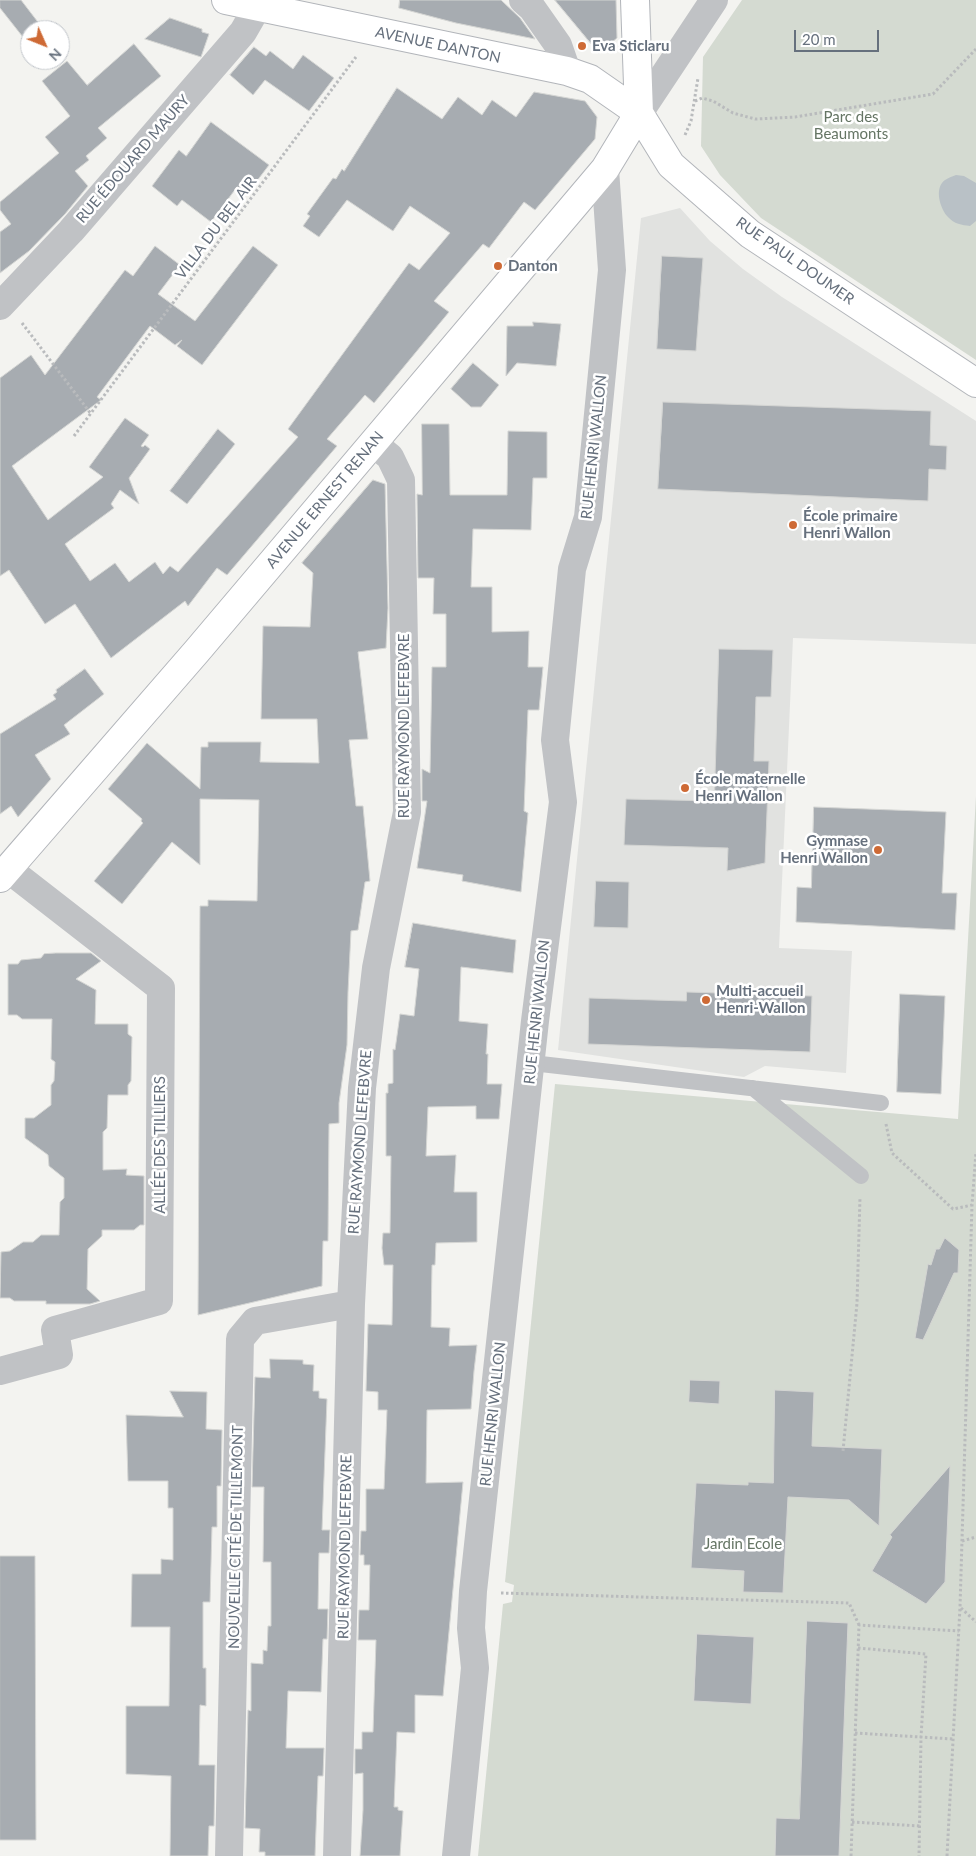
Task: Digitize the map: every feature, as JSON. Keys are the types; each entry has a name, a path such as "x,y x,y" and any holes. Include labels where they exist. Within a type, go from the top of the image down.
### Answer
{"street":[{"name":"AVENUE DANTON","path":"226,0 567,71 590,79 639,114"},
{"path":"523,0 532,8 558,45 567,71"},
{"path":"635,0 639,114"},
{"path":"639,114 714,0"},
{"name":"RUE ÉDOUARD MAURY","path":"2,304 71,231 243,32 258,6"},
{"name":"AVENUE ERNEST RENAN","path":"4,874 197,651 605,169 639,114"},
{"name":"RUE PAUL DOUMER","path":"639,114 671,165 750,234 976,383"},
{"name":"RUE HENRI WALLON","path":"456,1856 475,1668 471,1628 473,1591 532,1063 535,1021 563,802 555,740 572,569 588,517 612,270 605,169"},
{"name":"RUE RAYMOND LEFEBVRE","path":"337,1856 351,1304 363,1078 376,968 407,812 401,480 390,457 373,443"},
{"name":"ALLÉE DES TILLIERS","path":"0,1371 59,1355 55,1330 159,1301 161,988 4,874"},
{"name":"NOUVELLE CITÉ DE TILLEMONT","path":"230,1856 240,1339 255,1321 351,1304"}],"lane":[{"path":"532,1063 882,1103"},
{"path":"753,1088 861,1176"}],"path":[{"name":"VILLA DU BEL AIR","path":"74,436 375,32"},
{"path":"695,101 702,98 733,113 755,118 796,117 933,94 976,49"},
{"path":"2,304 91,414"},
{"path":"882,1103 892,1153 953,1209 972,1205"},
{"path":"947,1856 960,1608 972,1205 976,1152"},
{"path":"843,1451 857,1302 861,1176"},
{"path":"962,1541 976,1537"},
{"path":"473,1591 512,1594 848,1603 859,1625 851,1856"},
{"path":"960,1608 976,1622"},
{"path":"859,1625 959,1631"},
{"path":"858,1648 926,1654 919,1856"},
{"path":"855,1734 953,1739"},
{"path":"852,1822 920,1826"}],"shaded area":[{"path":"956,175 964,176 976,183 976,221 970,226 958,224 950,219 945,214 940,201 939,191 942,183"},
{"path":"680,208 710,241 743,269 782,297 976,421 976,644 793,638 779,948 852,951 846,1073 765,1066 744,1077 558,1050 641,218"}],"green space":[{"name":"Parc des Beaumonts","path":"742,0 976,0 976,360 761,218 720,175 701,146 703,57"},
{"name":"Jardin Ecole","path":"976,796 976,1856 478,1856 503,1604 512,1602 514,1585 505,1582 555,1084 958,1119"}],"building":[{"path":"0,0 21,0 36,20 20,20 20,33 0,8"},
{"path":"400,0 501,0 520,18 535,39 456,23 399,8"},
{"path":"555,0 616,0 617,38 599,53"},
{"path":"170,18 202,29 202,32 209,34 201,57 145,39"},
{"path":"134,44 161,76 98,128 107,138 86,156 89,160 75,171 88,186 65,214 29,251 0,273 0,232 11,224 0,210 0,202 59,153 45,137 70,116 42,81 56,70 70,70 70,65 87,85"},
{"path":"254,47 266,56 270,51 293,69 303,55 334,78 309,111 265,80 253,95 230,75"},
{"path":"397,88 442,119 458,97 482,115 492,100 516,117 534,92 585,101 597,117 595,139 535,210 524,202 489,248 483,244 434,301 449,312 374,403 365,395 327,439 337,446 227,575 217,568 188,606 185,601 111,658 75,604 45,624 9,570 0,576 0,378 31,355 45,375 125,270 133,276 155,246 180,265 158,294 195,321 253,246 278,265 202,365 177,346 182,340 175,345 150,326 97,397 101,400 12,466 48,520 103,477 89,467 125,418 149,435 141,446 145,445 150,449 129,478 139,504 120,490 111,504 114,508 65,544 90,581 115,563 129,582 155,562 163,574 170,566 178,572 298,437 288,429 409,263 419,270 450,233 410,206 393,231 347,200 319,237 303,226 310,216 307,214 333,178 336,179 342,169 344,171"},
{"path":"211,122 269,165 247,194 237,187 211,222 182,200 177,206 152,186 179,150 186,156"},
{"path":"662,256 703,258 696,351 657,349"},
{"path":"533,322 561,324 556,366 517,363 506,376 507,326 533,326"},
{"path":"473,363 499,385 481,407 471,407 451,389"},
{"path":"663,402 931,411 930,445 947,446 946,470 929,469 928,501 658,489"},
{"path":"422,424 449,424 450,495 507,495 508,431 547,432 547,478 533,478 531,530 473,529 471,587 492,587 492,632 529,631 528,667 543,667 539,710 528,710 524,811 528,813 521,892 462,881 463,875 417,868 427,801 422,801 422,769 430,773 432,667 446,667 446,614 433,614 434,578 418,578 417,494 422,495"},
{"path":"218,429 235,444 187,504 170,491"},
{"path":"373,480 385,484 388,608 386,648 358,652 368,739 349,740 356,806 363,806 370,881 365,882 358,930 351,931 347,1045 339,1103 339,1123 329,1124 328,1241 323,1241 322,1286 198,1315 200,906 208,906 208,900 257,901 259,800 200,799 200,865 172,842 122,904 94,881 143,823 142,819 108,789 147,743 200,789 201,747 208,747 208,742 261,742 260,762 319,763 317,719 261,719 263,626 310,627 313,573 302,563"},
{"path":"719,649 773,650 771,697 756,697 754,761 769,761 765,863 727,871 728,848 624,845 626,799 714,801"},
{"path":"85,669 104,694 64,725 70,734 35,755 51,779 18,817 11,806 0,814 0,734 56,699 53,695 57,692 56,690"},
{"name":"Gymnase Henri Wallon","path":"814,807 946,812 942,893 957,893 955,930 796,922 797,887 811,888"},
{"path":"596,881 629,882 628,928 594,927"},
{"path":"413,923 516,940 513,973 461,967 459,1021 488,1024 487,1084 502,1084 499,1119 476,1119 476,1106 428,1107 426,1156 456,1155 454,1192 477,1192 477,1242 436,1243 435,1265 432,1265 431,1327 450,1328 449,1346 477,1345 471,1409 427,1410 426,1483 463,1482 443,1696 415,1695 415,1733 397,1732 394,1807 398,1807 398,1810 403,1811 400,1856 360,1856 363,1773 355,1774 355,1749 362,1749 362,1732 373,1732 376,1640 358,1640 359,1610 369,1610 370,1565 364,1565 364,1555 360,1555 361,1531 366,1531 366,1489 384,1489 387,1410 378,1410 378,1392 366,1391 368,1324 392,1325 393,1265 384,1265 382,1248 383,1233 390,1233 391,1156 386,1156 386,1093 388,1093 388,1084 393,1083 393,1049 395,1050 400,1014 414,1016 419,969 405,967"},
{"path":"91,953 101,961 76,979 96,990 95,1024 128,1024 128,1034 132,1037 131,1081 128,1085 128,1095 108,1095 107,1128 103,1132 103,1170 127,1169 126,1175 144,1176 144,1225 140,1225 134,1230 102,1230 102,1236 88,1249 87,1289 100,1301 90,1304 46,1304 46,1301 14,1301 10,1298 0,1298 1,1252 10,1251 23,1242 33,1242 41,1235 59,1235 60,1202 64,1198 64,1178 49,1166 48,1155 25,1138 25,1118 34,1118 51,1105 51,1085 54,1081 55,1062 51,1059 52,1019 22,1019 17,1015 8,1015 8,964 18,964 21,960 41,958 44,954"},
{"path":"687,992 812,996 810,1052 588,1044 589,998 686,1001"},
{"path":"900,994 945,996 941,1094 897,1092"},
{"path":"945,1238 959,1250 958,1273 954,1273 923,1340 915,1338 928,1264 931,1265 936,1249 939,1249"},
{"path":"270,1359 303,1360 303,1364 314,1365 313,1391 319,1391 319,1398 327,1399 322,1530 330,1530 329,1553 319,1553 318,1609 328,1609 327,1639 323,1639 321,1692 288,1691 286,1748 324,1748 323,1776 318,1776 315,1856 265,1856 265,1852 259,1852 260,1829 245,1828 248,1710 251,1711 251,1663 263,1664 263,1650 267,1651 268,1626 271,1626 271,1562 263,1562 264,1487 252,1487 255,1377 270,1378"},
{"path":"690,1380 720,1381 719,1404 689,1402"},
{"path":"775,1390 814,1392 812,1446 882,1449 879,1526 849,1500 788,1497 783,1593 743,1592 744,1571 691,1568 696,1483 748,1485 748,1482 773,1483"},
{"path":"170,1391 207,1392 206,1429 222,1430 221,1486 217,1486 217,1527 212,1527 210,1602 203,1602 203,1668 206,1668 206,1706 200,1705 199,1765 215,1765 214,1826 209,1826 208,1856 170,1856 171,1776 126,1774 126,1706 169,1706 170,1627 131,1627 132,1574 161,1574 161,1559 173,1560 173,1508 168,1508 168,1481 128,1481 126,1415 183,1417"},
{"path":"950,1466 945,1582 926,1604 872,1571 892,1537 890,1535"},
{"path":"0,1556 35,1556 36,1840 0,1840"},
{"path":"807,1621 848,1623 839,1856 775,1856 776,1818 799,1819"},
{"path":"697,1634 754,1637 751,1704 694,1701"}],"place":[{"name":"Eva Sticlaru","path":"582,46"},
{"name":"Danton","path":"498,266"},
{"name":"École primaire Henri Wallon","path":"793,525"},
{"name":"École maternelle Henri Wallon","path":"685,788"},
{"name":"Gymnase Henri Wallon","path":"878,850"},
{"name":"Multi-accueil Henri-Wallon","path":"706,1000"}]}
